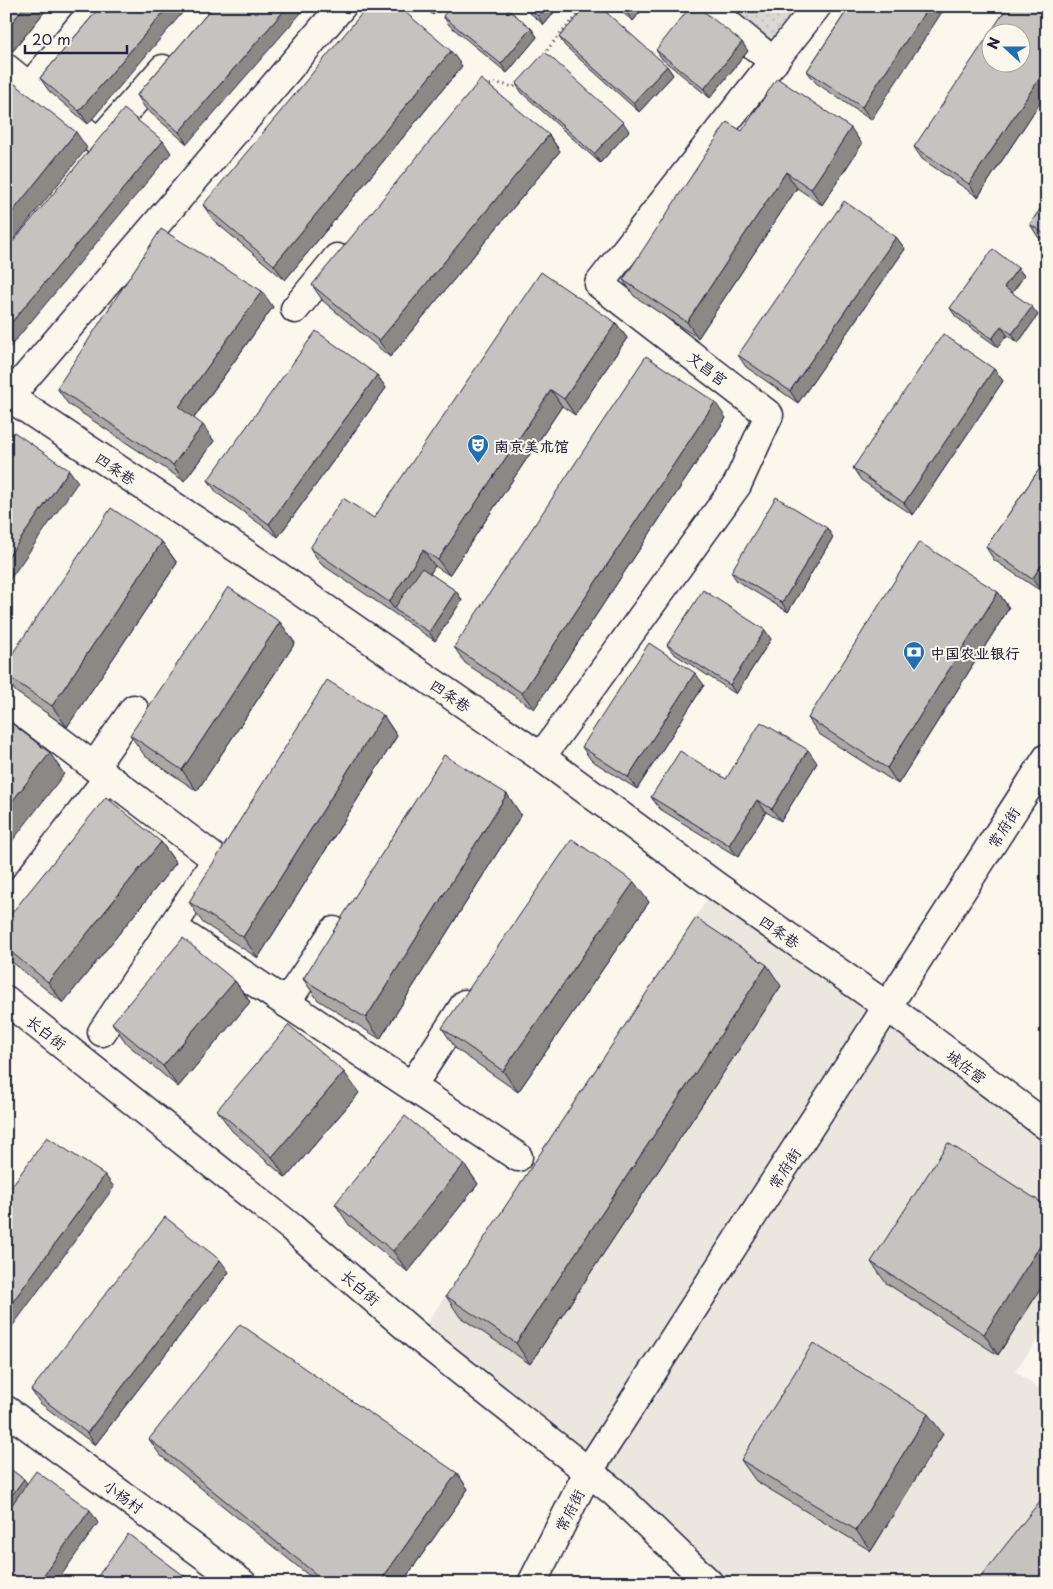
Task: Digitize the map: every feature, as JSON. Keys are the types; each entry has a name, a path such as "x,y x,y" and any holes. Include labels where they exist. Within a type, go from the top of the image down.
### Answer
{"street":[{"path":"30,86 97,6"},
{"path":"8,396 342,6"},
{"path":"706,6 774,62"},
{"name":"文昌宫","path":"541,757 737,485 769,415 599,284 817,6"},
{"path":"6,68 30,86 92,149 181,49"},
{"path":"295,309 352,241"},
{"name":"四条巷","path":"8,396 243,552 541,757 716,886 888,1007"},
{"path":"6,700 217,860"},
{"path":"6,909 101,772 134,709"},
{"name":"常府街","path":"532,1583 588,1472 888,1007 1042,776"},
{"path":"102,1032 233,835"},
{"path":"286,1003 345,915"},
{"path":"172,927 518,1157"},
{"path":"412,1086 479,983"},
{"name":"长白街","path":"6,1000 292,1226 418,1337 614,1492 708,1583"},
{"name":"城佐营","path":"888,1007 1047,1126"},
{"name":"小杨村","path":"6,1410 242,1583"}],"path":[{"path":"539,61 586,6"},
{"path":"483,86 497,83 514,87 520,81"}],"shaded area":[{"path":"716,6 804,6 771,49"},
{"path":"716,886 1047,1126 1047,1327 1015,1371 1047,1394 1047,1505 988,1583 709,1583 418,1337"}],"building":[{"path":"6,6 25,6 6,30"},
{"path":"101,6 169,6 79,111 40,78"},
{"path":"214,6 288,6 179,132 137,95"},
{"path":"368,6 398,6 451,51 274,265 203,205"},
{"path":"451,6 504,6 531,28 501,64 443,16"},
{"path":"526,6 546,6 538,16"},
{"path":"587,6 599,6 667,66 633,103 559,37"},
{"path":"619,6 632,6 627,13"},
{"path":"691,6 697,6 742,42 704,89 656,50"},
{"path":"850,6 929,6 862,107 807,71"},
{"path":"1008,6 1047,6 1047,67 969,184 914,147 980,48 980,72 1030,72 1030,22 998,22"},
{"path":"545,52 623,122 594,154 516,84"},
{"path":"6,77 76,132 6,220"},
{"path":"777,78 851,128 811,189 786,172 687,322 623,280 727,122 742,131"},
{"path":"481,79 549,135 379,341 312,285"},
{"path":"124,109 163,141 6,329 6,250"},
{"path":"1047,199 1047,236 1030,224"},
{"path":"844,201 896,237 790,391 738,355"},
{"path":"161,229 262,291 179,407 203,425 173,465 57,388"},
{"path":"993,249 1018,268 1004,287 1032,307 1012,334 1001,326 992,339 950,308"},
{"name":"南京美术馆","path":"541,272 616,323 564,399 551,390 438,560 423,550 389,602 310,548 343,498 374,518"},
{"path":"316,331 377,375 269,524 208,480"},
{"path":"943,334 994,369 904,503 853,468"},
{"path":"646,356 715,402 522,693 454,647"},
{"path":"14,432 69,470 6,560 6,443"},
{"path":"1047,458 1047,557 1032,579 986,547"},
{"path":"776,497 827,528 782,603 731,572"},
{"path":"111,508 162,542 52,706 6,675 6,663"},
{"name":"中国农业银行","path":"919,542 998,592 887,768 808,718"},
{"path":"422,568 456,591 429,632 394,609"},
{"path":"228,587 280,622 182,770 130,735"},
{"path":"703,590 765,630 730,685 667,645"},
{"path":"649,643 695,673 628,777 582,747"},
{"path":"327,680 383,715 243,937 189,902"},
{"path":"6,719 50,753 6,809"},
{"path":"761,722 808,750 772,809 757,800 729,845 651,797 680,751 726,779"},
{"path":"444,755 507,794 366,1018 303,979"},
{"path":"106,797 161,842 48,982 6,948 6,920"},
{"path":"572,839 634,882 503,1071 442,1028"},
{"path":"696,918 767,965 516,1343 446,1296"},
{"path":"183,938 235,981 163,1066 112,1023"},
{"path":"289,1025 344,1072 272,1157 217,1110"},
{"path":"405,1116 464,1164 393,1251 335,1204"},
{"path":"47,1137 105,1175 6,1311 6,1194"},
{"path":"948,1143 1047,1206 1047,1235 984,1334 871,1262"},
{"path":"165,1217 220,1260 87,1433 31,1390"},
{"path":"240,1324 457,1473 379,1583 327,1583 149,1439"},
{"path":"813,1343 928,1414 856,1530 741,1460"},
{"path":"6,1466 24,1479 6,1503"},
{"path":"36,1471 90,1510 38,1583 6,1583 6,1513"},
{"path":"1047,1492 1047,1583 976,1583"},
{"path":"128,1534 194,1583 93,1583"}],"place":[{"name":"南京美术馆","path":"478,464"},
{"name":"中国农业银行","path":"914,671"}]}
